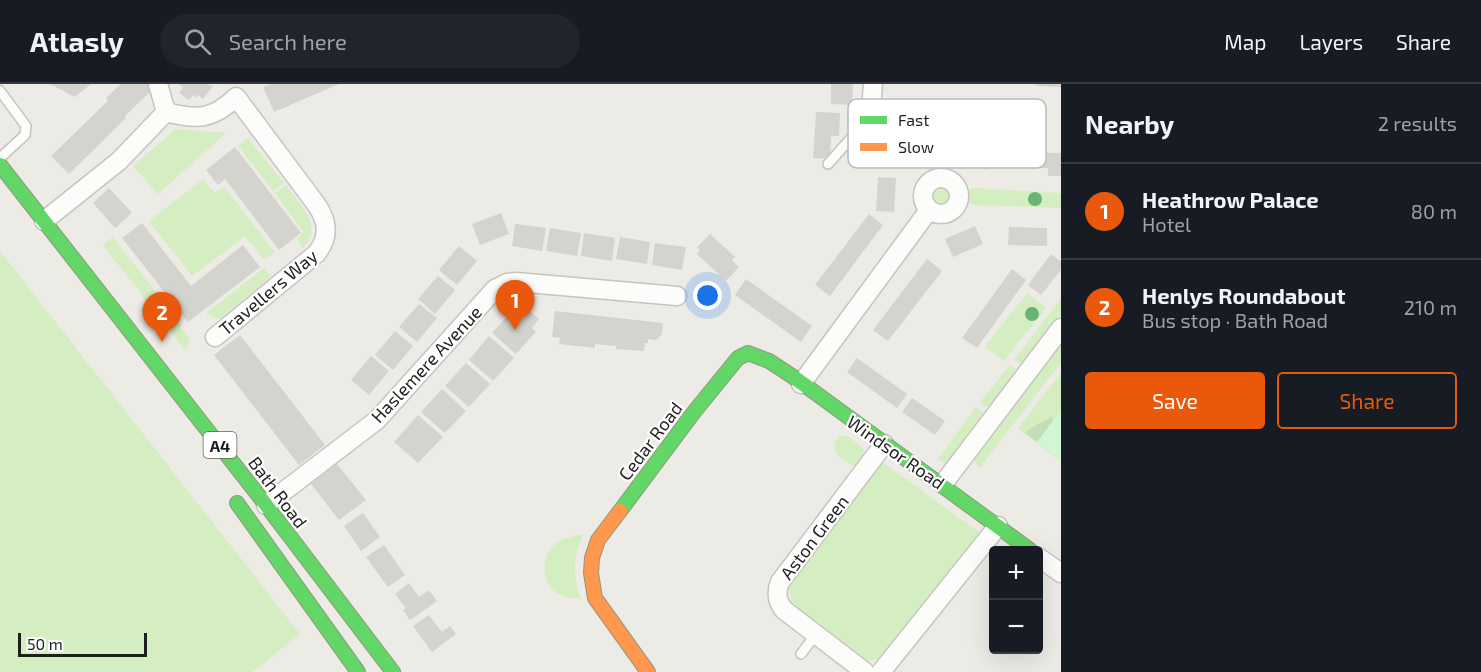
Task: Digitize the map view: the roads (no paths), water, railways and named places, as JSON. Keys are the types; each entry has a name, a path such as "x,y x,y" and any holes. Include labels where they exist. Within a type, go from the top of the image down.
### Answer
{"main road":[{"name":"Bath Road","path":"0,165 266,505 393,672"},
{"name":"Cedar Road","path":"648,672 595,598 591,573 592,558 598,540 694,412 742,355 748,353 760,355"},
{"name":"Windsor Road","path":"760,355 943,484 1025,546"},
{"path":"232,495 358,672"}],"street":[{"path":"44,221 119,161 166,112 158,84"},
{"path":"872,99 873,84"},
{"name":"Travellers Way","path":"166,112 184,117 209,115 223,109 241,91 326,221 325,241 316,254 215,337"},
{"path":"801,384 929,210"},
{"name":"Haslemere Avenue","path":"266,505 377,420 495,290 507,283 677,296"},
{"path":"943,484 1061,328"},
{"name":"Aston Green","path":"865,672 782,608 777,593 779,585 885,444"},
{"path":"881,672 998,526"},
{"path":"1043,560 1061,573"}],"lane":[{"path":"0,158 25,135 26,131 26,126 0,91 1,84"},
{"path":"828,164 848,142"},
{"path":"801,654 816,634"}],"place":[{"name":"Heathrow Palace","path":"515,330"},
{"name":"Henlys Roundabout","path":"162,342"}]}
